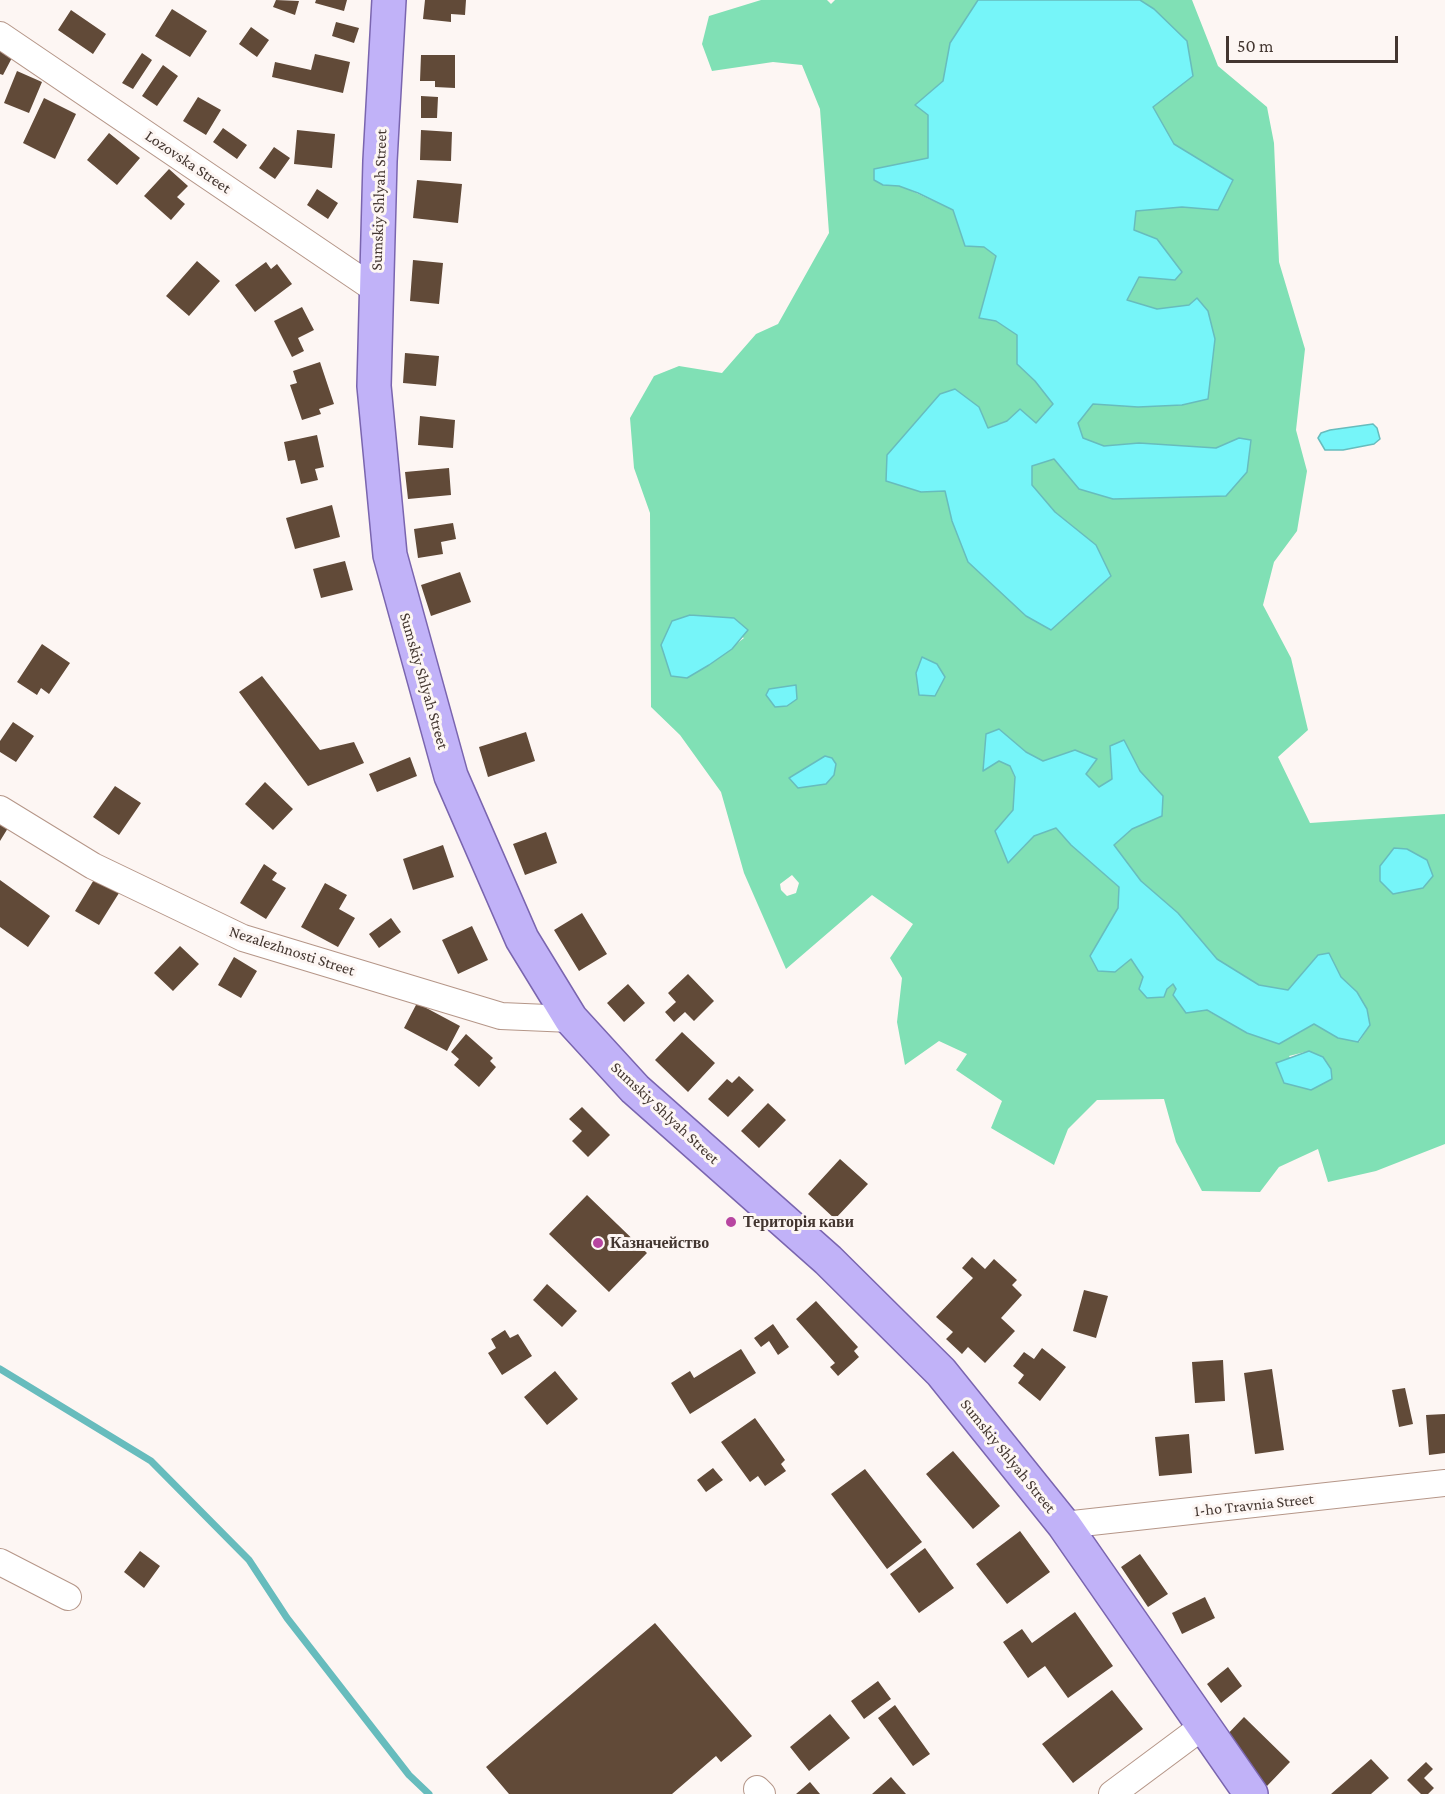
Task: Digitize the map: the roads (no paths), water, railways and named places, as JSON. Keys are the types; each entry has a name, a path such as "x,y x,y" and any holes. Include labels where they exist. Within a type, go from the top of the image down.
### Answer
{"main road":[{"name":"Sumskiy Shlyah Street","path":"389,0 380,161 374,386 390,555 451,776 522,939 571,1019 635,1089 828,1260 941,1372 1064,1525 1202,1727 1251,1794"}],"street":[{"name":"Lozovska Street","path":"0,35 376,290"},
{"name":"Nezalezhnosti Street","path":"0,809 93,866 243,938 501,1016 571,1019"},
{"name":"1-ho Travnia Street","path":"1064,1525 1445,1483"},
{"path":"0,1562 68,1597"},
{"path":"1112,1794 1202,1727"}],"water":[{"path":"978,0 1140,0 1154,9 1187,41 1193,76 1153,107 1174,144 1233,180 1218,210 1182,207 1136,211 1134,230 1157,239 1182,272 1175,280 1139,277 1127,300 1157,309 1189,305 1197,298 1208,311 1215,339 1208,399 1182,405 1138,407 1093,404 1078,423 1083,438 1104,446 1139,443 1216,448 1239,438 1251,440 1247,472 1226,496 1113,499 1079,489 1054,459 1032,466 1032,485 1055,512 1096,545 1111,576 1051,630 1026,616 968,562 952,521 945,491 921,492 886,481 887,455 940,394 955,389 979,407 988,428 1007,421 1020,409 1036,423 1053,404 1035,381 1017,364 1017,335 996,321 979,318 996,256 984,247 965,246 953,210 918,193 899,186 883,185 874,180 874,169 928,158 928,115 915,105 943,81 950,43"},
{"path":"1373,424 1377,428 1380,439 1374,444 1343,450 1325,450 1318,438 1321,433 1330,430"},
{"path":"690,615 734,618 748,630 732,649 709,665 687,678 671,676 661,645 672,621"},
{"path":"922,657 937,664 945,677 935,696 919,695 916,673"},
{"path":"796,685 797,699 787,706 775,707 766,695 769,689"},
{"path":"999,729 1026,752 1043,761 1075,750 1097,759 1086,774 1099,787 1112,779 1110,746 1124,740 1140,771 1163,796 1162,816 1132,829 1114,845 1141,881 1178,913 1217,959 1259,985 1288,990 1318,955 1329,953 1341,977 1357,992 1367,1009 1370,1025 1358,1042 1338,1038 1314,1024 1279,1044 1247,1033 1207,1010 1186,1013 1173,995 1176,989 1173,984 1167,989 1164,997 1147,998 1139,989 1143,977 1131,959 1115,972 1098,971 1090,956 1118,908 1119,887 1071,845 1056,828 1034,836 1008,863 995,831 1013,810 1015,777 1010,766 999,761 983,771 986,734"},
{"path":"825,756 832,758 836,764 834,775 826,784 798,788 789,778"},
{"path":"1394,848 1407,849 1427,860 1433,876 1423,888 1393,894 1380,881 1380,866"},
{"path":"1309,1051 1323,1057 1331,1069 1332,1079 1311,1090 1284,1083 1276,1063"}],"waterway":[{"path":"0,1369 151,1461 249,1560 287,1618 409,1775 429,1794"}],"place":[{"name":"Територія кави","path":"731,1222"},
{"name":"Казначейство","path":"598,1243"}]}
